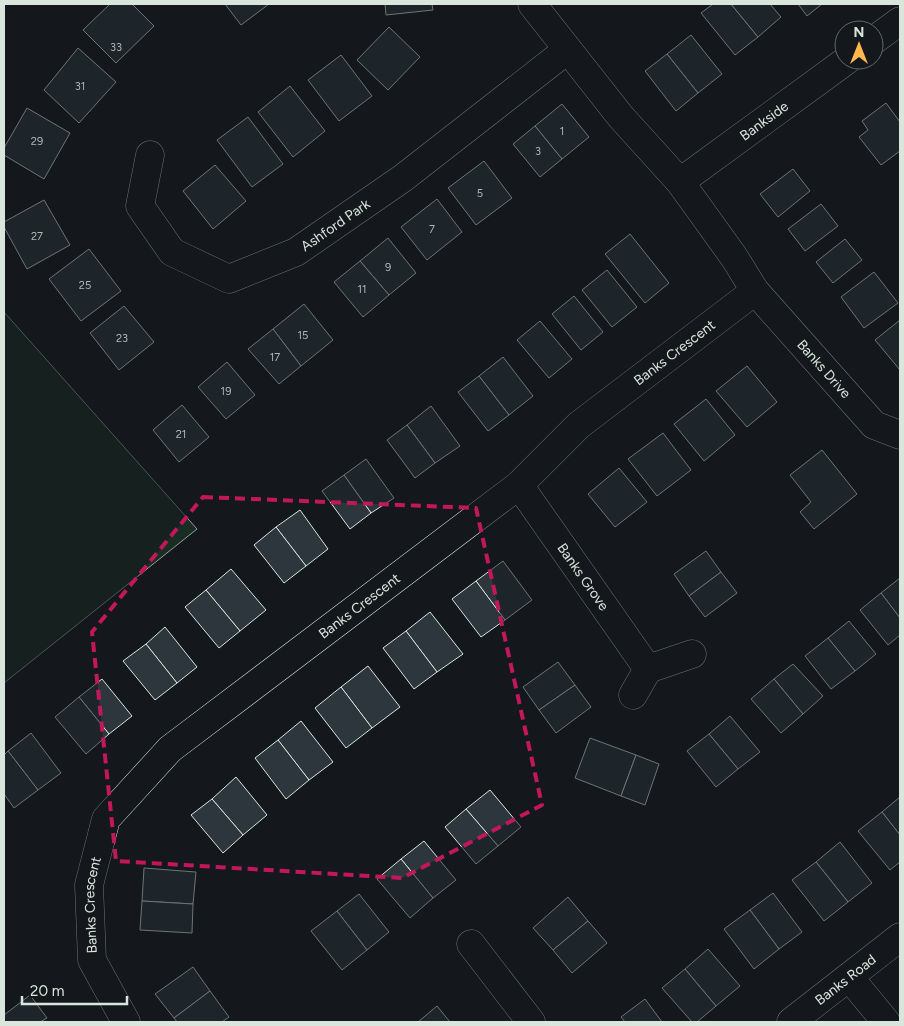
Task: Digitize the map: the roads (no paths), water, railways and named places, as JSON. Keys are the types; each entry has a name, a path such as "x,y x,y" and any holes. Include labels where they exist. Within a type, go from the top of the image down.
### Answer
{"street":[{"path":"532,4 621,117 680,182 734,257 754,291"},
{"path":"884,33 900,21"},
{"name":"Ashford Park","path":"150,155 140,206 172,252 228,279 296,252 403,178 567,50"},
{"name":"Bankside","path":"680,182 834,69"},
{"name":"Banks Drive","path":"754,291 874,425 900,435"},
{"name":"Banks Crescent","path":"126,1022 92,960 89,885 106,819 170,749 519,485 579,425 754,291"},
{"name":"Banks Grove","path":"519,485 648,669"},
{"path":"633,694 648,669 692,654"},
{"name":"Banks Road","path":"791,1022 900,937"},
{"path":"470,944 531,1022"},
{"path":"849,977 886,1022"}]}
